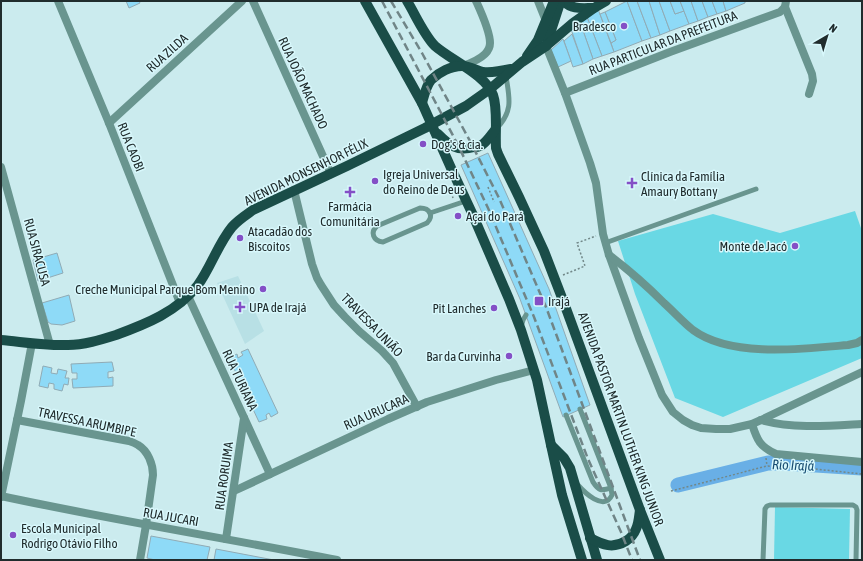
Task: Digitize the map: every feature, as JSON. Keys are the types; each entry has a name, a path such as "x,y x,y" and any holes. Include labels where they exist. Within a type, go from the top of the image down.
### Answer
{"main road":[{"path":"365,1 434,127 501,280 521,330 537,380 562,495 582,560"},
{"path":"407,1 434,45 476,75 490,89"},
{"path":"522,62 538,40 554,1"},
{"path":"546,46 562,1 577,8 594,8"},
{"name":"AVENIDA MONSENHOR FÉLIX","path":"1,340 50,345 86,343 103,339 143,325 160,317 180,303 198,285 232,227 253,210 434,127 490,89 522,62 546,46 573,23 606,1"},
{"path":"422,103 430,81 439,73 448,69 463,66 484,72 510,72"},
{"name":"AVENIDA PASTOR MARTIN LUTHER KING JUNIOR","path":"490,89 495,101 496,148 499,158 519,197 556,281 640,510 660,560"},
{"path":"434,127 446,142 457,148 464,149 480,146 495,130"},
{"path":"551,445 567,463 574,480 597,560"},
{"path":"590,538 606,545 612,546 621,544 634,534 639,520 640,510"}],"street":[{"name":"RUA CAOBI","path":"58,1 180,303"},
{"name":"RUA ZILDA","path":"108,123 242,1"},
{"name":"RUA JOÃO MACHADO","path":"253,1 331,174"},
{"path":"463,66 484,55 489,50 491,44 489,34 476,1"},
{"path":"538,1 546,20"},
{"path":"786,4 812,74 813,81 809,94"},
{"name":"RUA PARTICULAR DA PREFEITURA","path":"565,93 670,52 780,12 786,4"},
{"path":"546,46 580,134 596,183 603,234 609,255 639,338 662,395 673,412 683,420 701,428 730,429 752,424 862,372"},
{"name":"RUA SIRACUSA","path":"1,167 50,345"},
{"name":"TRAVESSA UNIÃO","path":"294,190 312,264 317,278 326,294 342,313 393,363 417,406"},
{"path":"609,255 641,281 688,326 701,335 716,342 729,346 745,348 787,350 848,346 862,340"},
{"name":"RUA TURIANA","path":"188,296 270,474"},
{"path":"1,497 32,343"},
{"name":"RUA URUCARA","path":"234,491 417,406 451,394 534,370"},
{"name":"RUA RORUIMA","path":"226,539 244,417"},
{"name":"TRAVESSA ARUMBIPE","path":"17,420 129,441 137,444 143,449 151,460 153,475 140,560"},
{"path":"761,420 771,423 796,426 862,424"},
{"path":"752,424 756,438 768,450 776,454 862,462"},
{"name":"RUA JUCARI","path":"1,497 53,508 337,560"},
{"path":"291,560 293,551"}],"lane":[{"path":"495,130 506,117 509,107 510,72"},
{"path":"606,243 756,190"},
{"path":"430,213 466,201"},
{"path":"420,208 428,209 430,213 431,217 427,223 383,242 379,242 373,236 374,229 377,226 420,208"},
{"path":"521,330 523,320 526,315"},
{"path":"574,480 584,492 598,501 610,499 612,495 611,488 580,409"},
{"path":"566,415 593,482 600,490 611,488"},
{"path":"763,560 765,509 767,506 853,505 857,510 856,560"}],"path":[{"path":"488,188 494,202"},
{"path":"556,281 560,276 585,266 577,243 603,234"},
{"path":"766,460 767,466"},
{"path":"671,491 767,466 862,474"}],"shaded area":[{"path":"855,211 862,231 862,358 723,417 675,398 635,294 618,241 713,214 780,233"},
{"name":"UPA de Irajá","path":"238,276 264,331 245,344 217,283"},
{"path":"775,507 850,509 849,560 774,560"}],"building":[{"path":"126,1 139,1 140,3 129,8"},
{"name":"Bradesco","path":"627,1 642,41 614,52 611,43 616,40 605,12"},
{"path":"627,1 637,1 651,38 642,41"},
{"path":"637,1 649,1 660,35 651,38"},
{"path":"649,1 659,1 670,31 660,35"},
{"path":"659,1 670,1 675,14 684,11 689,24 670,31"},
{"path":"670,1 680,1 684,11 675,14"},
{"path":"680,1 691,1 698,21 689,24"},
{"path":"691,1 702,1 708,17 698,21"},
{"path":"702,1 712,1 717,14 708,17"},
{"path":"712,1 723,1 726,11 717,14"},
{"path":"723,1 745,1 745,3 726,11"},
{"path":"598,9 614,52 602,56 587,17"},
{"path":"605,12 616,40 611,43 600,14"},
{"path":"587,17 602,56 593,59 580,22"},
{"path":"580,22 593,59 583,64 571,29"},
{"path":"572,34 583,64 573,67 564,41"},
{"path":"563,39 571,61 558,67 551,50"},
{"path":"488,153 549,289 590,405 563,417 520,299 461,165"},
{"path":"57,253 63,273 38,281 33,260"},
{"path":"69,295 75,321 62,325 51,324 48,322 42,303"},
{"path":"248,349 278,413 271,417 269,413 266,415 267,419 259,422 229,358 237,354 238,358 243,355 241,352"},
{"path":"112,362 114,371 108,372 108,378 113,377 113,386 73,388 72,379 77,379 77,373 72,373 71,364"},
{"path":"43,366 52,368 51,373 57,374 58,369 67,371 65,378 69,378 68,385 64,384 62,391 54,389 54,384 49,383 48,388 39,386"},
{"path":"151,536 210,547 207,560 155,560 147,558"},
{"path":"216,549 274,560 214,560"}],"waterway":[{"name":"Rio Irajá","path":"678,485 768,463 862,468"}],"railway":[{"path":"382,1 459,147 488,208 534,317 588,459 632,560"},
{"path":"391,1 422,53 499,198 546,307 640,560"}],"place":[{"name":"Bradesco","path":"624,26"},
{"name":"Dog's & cia.","path":"423,144"},
{"name":"Igreja Universal do Reino de Deus","path":"375,181"},
{"name":"Clínica da Família Amaury Bottany","path":"632,183"},
{"name":"Farmácia Comunitária","path":"350,192"},
{"name":"Açaí do Pará","path":"458,216"},
{"name":"Atacadão dos Biscoitos","path":"240,238"},
{"name":"Monte de Jacó","path":"795,246"},
{"name":"Creche Municipal Parque Bom Menino","path":"263,289"},
{"name":"Irajá","path":"539,301"},
{"name":"UPA de Irajá","path":"240,307"},
{"name":"Pit Lanches","path":"494,308"},
{"name":"Bar da Curvinha","path":"509,356"},
{"name":"Escola Municipal Rodrigo Otávio Filho","path":"13,535"}]}
